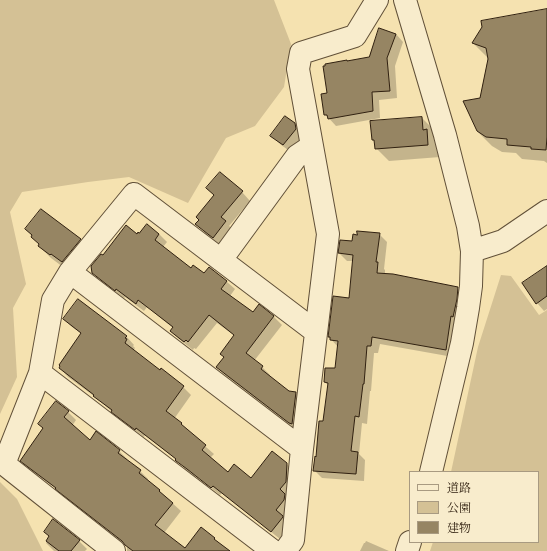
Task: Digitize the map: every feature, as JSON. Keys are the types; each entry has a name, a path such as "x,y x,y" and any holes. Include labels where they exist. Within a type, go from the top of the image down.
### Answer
{"street":[{"path":"285,551 293,540 302,449 328,234 298,69 301,53 355,36 377,0"},
{"path":"405,0 445,136 468,226 472,250 471,286 462,343 431,471"},
{"path":"221,260 297,156 312,146"},
{"path":"114,551 4,464 40,373 53,300 70,272 134,194 316,332"},
{"path":"472,250 503,241 547,211"},
{"path":"70,272 302,449"},
{"path":"40,373 273,551"}],"green space":[{"path":"0,0 274,0 291,44 284,87 255,126 226,138 188,203 129,177 22,192 10,212 26,284 13,308 17,377 0,414"},
{"path":"501,275 511,276 539,315 547,310 547,551 430,551 433,543 539,543 539,471 451,471 478,347"},
{"path":"0,482 17,499 43,551 0,551"}],"building":[{"path":"547,9 546,150 507,145 507,139 486,137 477,131 463,101 480,98 488,59 486,48 472,43 482,27 481,21"},
{"path":"379,28 396,34 387,58 390,91 372,92 373,111 328,119 327,115 324,115 321,94 327,93 323,66 325,66 325,64 369,57"},
{"path":"285,116 295,123 296,129 283,145 270,136"},
{"path":"422,117 423,130 427,129 428,145 375,149 374,140 372,140 370,121"},
{"path":"220,172 243,191 221,217 226,221 213,238 195,224 199,220 196,217 214,195 206,188"},
{"path":"41,209 81,239 62,262 38,246 39,244 25,229"},
{"path":"147,224 159,234 155,240 191,268 193,265 204,273 209,267 227,281 221,289 253,312 259,304 274,316 246,353 263,366 261,369 289,391 296,392 292,424 216,367 224,357 220,354 234,335 209,315 188,342 186,340 184,342 170,331 173,327 138,300 136,304 116,289 115,291 92,273 91,266 101,254 103,255 126,225 137,234"},
{"path":"357,231 380,233 376,262 378,262 377,273 393,274 458,287 457,299 453,317 451,316 446,350 372,337 371,346 367,346 364,384 359,417 355,416 351,451 358,452 356,474 313,471 315,456 316,457 319,421 323,421 328,383 324,382 325,368 335,368 338,341 330,340 330,337 328,337 333,296 349,298 353,255 338,253 340,240 352,241 353,234 357,235"},
{"path":"547,266 547,296 536,304 522,283"},
{"path":"78,299 127,336 125,338 127,339 125,343 160,370 161,368 184,386 166,411 182,423 181,424 206,445 202,450 228,472 234,464 251,478 272,451 287,463 286,482 280,489 285,494 284,500 276,510 283,517 271,532 213,486 211,488 136,428 135,430 111,412 112,410 59,368 59,365 81,333 63,319"},
{"path":"56,401 69,411 64,417 90,440 96,431 120,450 118,453 141,470 139,473 173,503 155,525 185,548 201,527 230,551 133,551 55,489 56,488 20,461 43,428 38,424"},
{"path":"53,519 80,540 71,551 59,551 46,541 49,536 44,532"}]}
